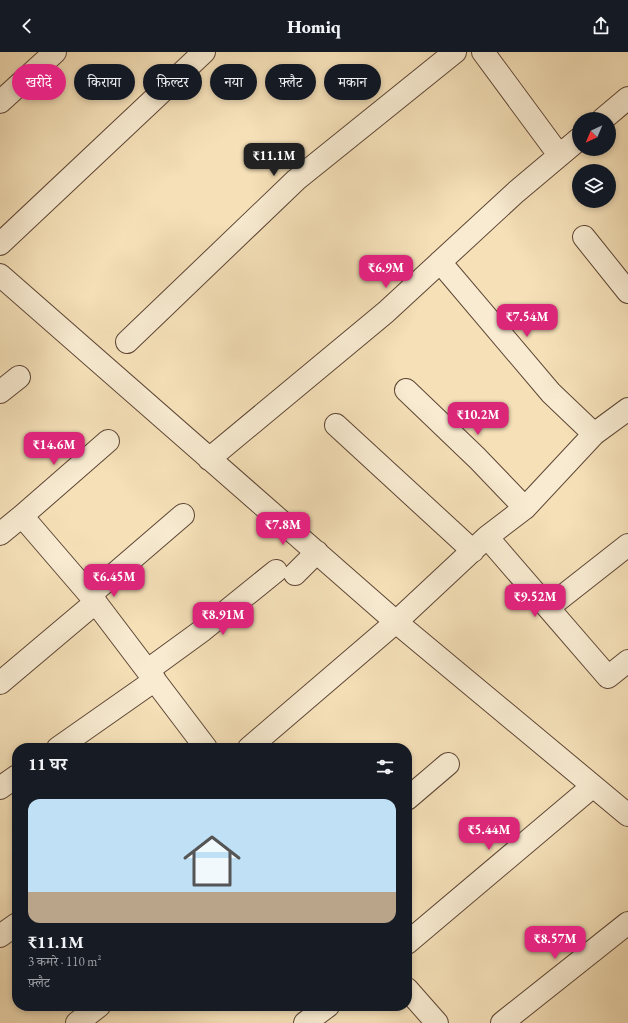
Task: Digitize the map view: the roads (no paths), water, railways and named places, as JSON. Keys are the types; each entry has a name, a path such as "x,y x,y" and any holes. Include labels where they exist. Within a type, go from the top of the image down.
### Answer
{"street":[{"path":"0,102 55,52"},
{"path":"0,244 204,52"},
{"path":"127,342 296,180 455,52"},
{"path":"483,52 559,155"},
{"path":"611,112 628,98"},
{"path":"209,459 386,312 516,192 572,145"},
{"path":"584,237 628,292"},
{"path":"440,262 551,393 594,434"},
{"path":"0,275 396,622 628,815"},
{"path":"0,392 19,377"},
{"path":"406,390 477,458 524,508"},
{"path":"255,743 396,622 480,544 524,508 594,434 628,409"},
{"path":"336,425 480,544 549,607 608,677 628,661"},
{"path":"0,534 108,441"},
{"path":"0,683 183,515"},
{"path":"22,516 93,599 202,743"},
{"path":"549,607 628,545"},
{"path":"64,743 151,675 203,630 316,552"},
{"path":"412,795 448,764"},
{"path":"0,788 12,780"},
{"path":"412,939 593,786"},
{"path":"502,1023 628,923"},
{"path":"0,936 12,928"},
{"path":"412,995 437,1023"},
{"path":"77,1023 93,1011"},
{"path":"305,1023 321,1011"}]}
